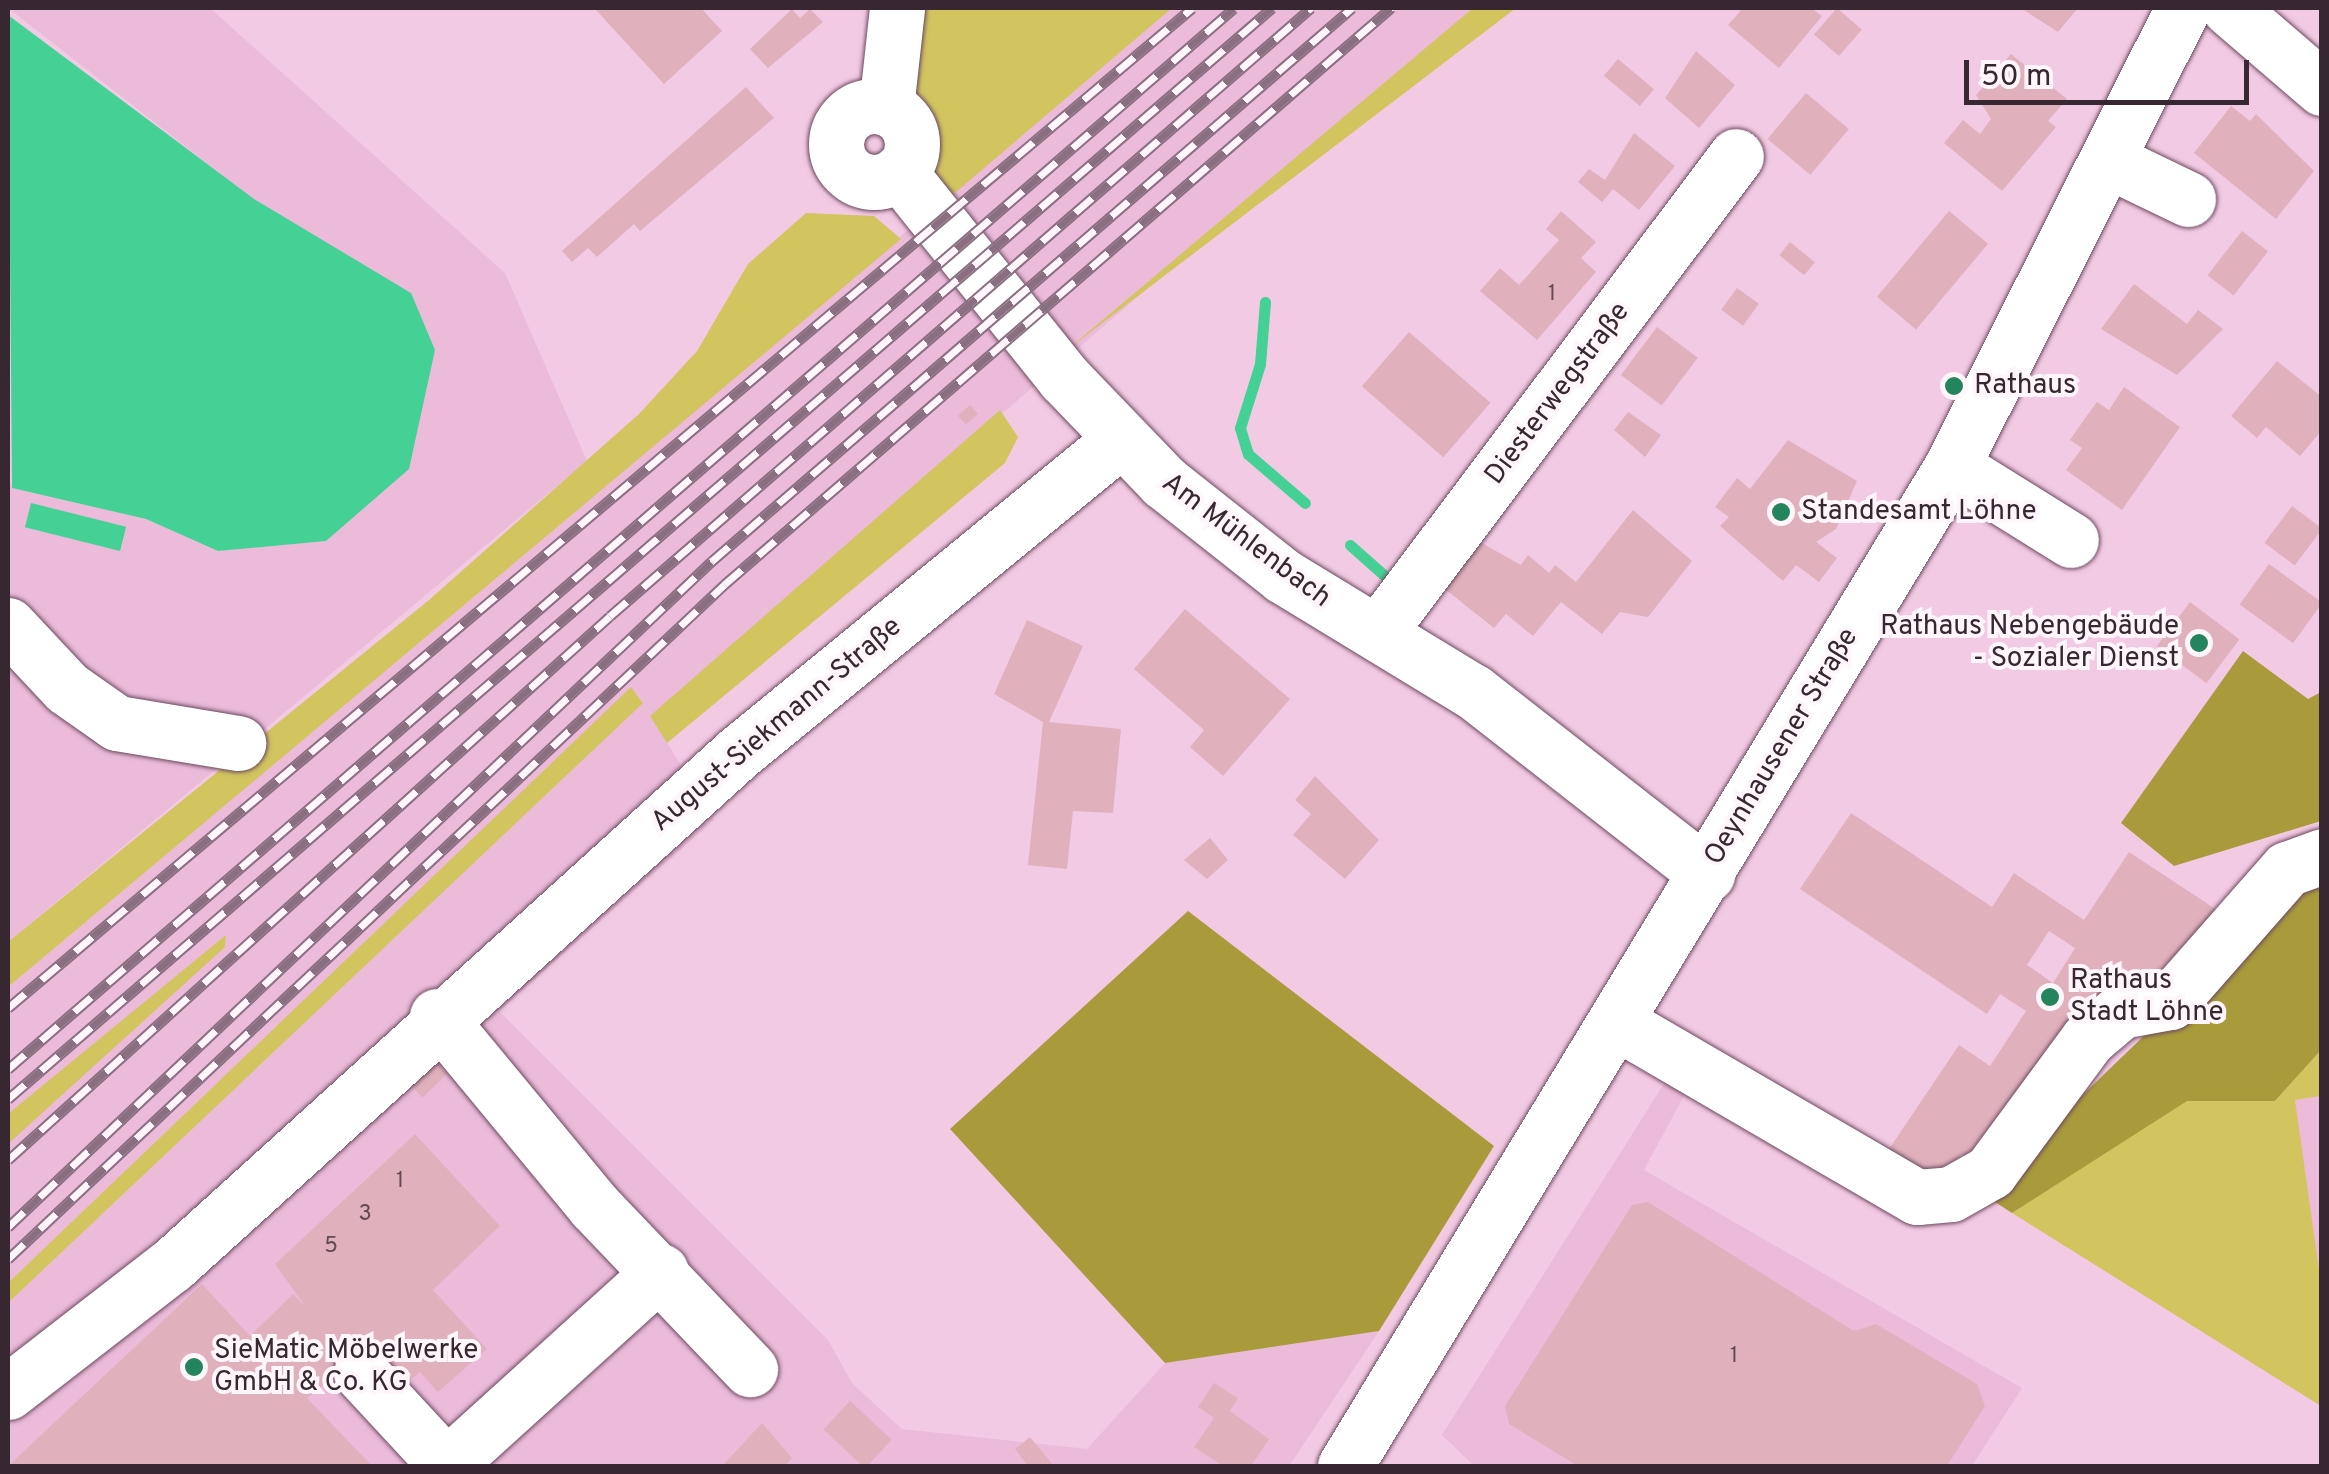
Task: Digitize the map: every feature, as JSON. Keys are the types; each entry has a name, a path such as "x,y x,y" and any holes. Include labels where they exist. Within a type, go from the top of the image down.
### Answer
{"street":[{"name":"Am Mühlenbach","path":"897,8 886,108 846,118 838,158 865,182 899,172 1121,439 1283,576 1488,702 1707,874"},
{"name":"Oeynhausener Straße","path":"1345,1466 1952,466 2183,8"},
{"path":"2229,8 2322,88"},
{"name":"Diesterwegstraße","path":"1379,632 1736,156"},
{"path":"2107,160 2188,199"},
{"name":"August-Siekmann-Straße","path":"8,1392 172,1266 437,1016 739,752 1121,439"},
{"path":"1952,466 2071,540"},
{"path":"8,625 67,688 117,723 238,743"},
{"path":"1616,1022 1917,1197 1951,1194 1990,1172 2088,1039 2122,1011 2170,1002 2287,869 2322,856"},
{"path":"437,1016 750,1369"},
{"path":"361,1374 447,1466 660,1271"}],"shaded area":[{"path":"8,8 210,8 505,273 587,461 8,942 8,476 12,488 146,519 218,551 326,541 411,293 254,200"},
{"path":"908,8 1172,8 943,203 924,171 925,139 908,98"},
{"path":"1172,8 1473,8 651,716 714,820 499,1011 828,1340 852,1383 902,1429 1087,1449 1165,1363 1379,1331 1289,1466 8,1466 8,1303 643,702 631,688 8,1283 8,987"},
{"path":"1473,8 1516,8 1067,350"},
{"path":"8,15 254,199 411,293 435,350 409,469 326,541 218,551 146,519 12,488"},
{"path":"806,213 874,216 901,239 8,987 8,942 429,600 639,414 697,351 748,264"},
{"path":"1000,410 1018,437 1005,463 667,743 650,716"},
{"path":"31,503 126,527 120,551 25,527"},
{"path":"2243,651 2308,699 2321,692 2321,821 2174,866 2121,823"},
{"path":"631,687 643,703 8,1303 8,1283"},
{"path":"2321,881 2321,1050 2275,1101 2187,1101 2012,1213 1981,1193 2291,894"},
{"path":"1188,911 1494,1146 1379,1331 1165,1363 950,1129"},
{"path":"226,935 225,947 8,1144 8,1114"},
{"path":"2321,1050 2321,1096 2295,1100 2321,1284 2321,1406 2012,1213 2187,1100 2275,1101"},
{"path":"1667,1079 1686,1092 1644,1170 2022,1388 1972,1466 1474,1466 1442,1435"},
{"path":"2321,1096 2321,1284 2316,1285 2295,1100"}],"building":[{"path":"701,8 722,31 664,84 596,10"},
{"path":"1743,8 1811,8 1822,16 1779,68 1728,25"},
{"path":"1837,8 1862,30 1839,56 1814,34"},
{"path":"2021,8 2078,8 2058,32"},
{"path":"792,9 800,18 810,9 823,22 768,68 750,49"},
{"path":"1696,51 1735,85 1699,128 1665,98"},
{"path":"2011,54 2067,99 2048,121 2056,127 2002,191 1944,143 1963,120 1980,134 1991,119 1976,95"},
{"path":"1618,59 1654,89 1640,106 1604,76"},
{"path":"746,87 774,118 640,231 634,224 597,257 588,248 572,262 562,251"},
{"path":"1806,93 1849,129 1810,175 1767,139"},
{"path":"2231,106 2250,121 2256,114 2314,171 2276,219 2194,153"},
{"path":"1634,133 1675,166 1639,210 1613,189 1602,202 1578,182 1589,169 1605,180"},
{"path":"1561,211 1596,242 1581,258 1596,272 1537,340 1480,291 1500,268 1519,285 1559,240 1546,229"},
{"path":"1949,211 1988,244 1916,330 1877,297"},
{"path":"2242,231 2268,251 2234,295 2208,275"},
{"path":"1790,242 1815,262 1804,275 1779,255"},
{"path":"2134,284 2187,324 2198,310 2223,329 2177,375 2101,329"},
{"path":"1737,288 1759,304 1743,326 1721,310"},
{"path":"1657,327 1698,358 1662,406 1621,375"},
{"path":"1409,332 1491,403 1443,457 1362,386"},
{"path":"2277,361 2322,397 2322,430 2300,456 2266,427 2257,438 2231,416"},
{"path":"2124,387 2180,427 2122,510 2066,470 2082,448 2070,440 2083,421 2097,402 2109,410"},
{"path":"970,405 978,414 966,425 958,416"},
{"path":"1628,412 1661,435 1645,457 1614,430"},
{"name":"Standesamt Löhne","path":"1788,440 1857,481 1836,529 1816,542 1837,558 1819,582 1796,565 1783,581 1720,526 1729,517 1715,507 1737,478 1750,489"},
{"path":"2292,506 2322,529 2295,566 2264,543"},
{"path":"1633,510 1692,561 1648,617 1620,612 1602,634 1561,602 1533,636 1506,614 1494,628 1441,586 1478,541 1521,565 1528,555 1549,573 1555,565 1576,582"},
{"path":"2269,564 2322,603 2293,643 2240,604"},
{"name":"Rathaus Nebengebäude - Sozialer Dienst","path":"2190,602 2240,639 2206,683 2157,646"},
{"path":"1185,609 1290,699 1223,776 1190,747 1204,730 1134,669"},
{"path":"1027,620 1083,646 1049,722 1121,729 1113,813 1073,811 1067,869 1028,865 1043,722 994,694"},
{"path":"1315,776 1379,840 1345,879 1293,835 1311,814 1295,800"},
{"name":"Rathaus Stadt Löhne","path":"1851,813 1992,907 2014,873 2084,920 2129,852 2226,916 2170,999 2119,965 1982,1167 1962,1154 1941,1183 1889,1149 1959,1045 1990,1066 2026,1011 2000,994 1987,1014 1800,889","holes":["2049,931 2075,948 2053,983 2027,965"]},
{"path":"1210,838 1228,860 1207,879 1184,860"},
{"path":"422,1048 447,1074 423,1098 398,1072"},
{"path":"415,1134 500,1226 433,1290 487,1349 438,1392 420,1372 407,1383 373,1346 307,1398 372,1466 8,1466 202,1284 250,1336 293,1294 305,1306 275,1264"},
{"path":"1648,1202 1854,1331 1876,1324 1977,1384 1985,1406 1947,1466 1578,1466 1509,1424 1505,1406 1632,1205"},
{"path":"1214,1383 1238,1398 1230,1411 1269,1439 1251,1466 1223,1466 1194,1447 1214,1418 1198,1407"},
{"path":"850,1401 892,1440 867,1466 863,1466 823,1430"},
{"path":"762,1423 792,1458 785,1466 722,1466"},
{"path":"1030,1437 1053,1465 1028,1466 1015,1449"}],"waterway":[{"path":"1265,302 1260,364 1240,428 1248,454 1305,503"},
{"path":"1350,545 1393,583"}],"railway":[{"path":"8,1008 1192,8"},
{"path":"8,1069 1234,8"},
{"path":"8,1099 1272,8"},
{"path":"8,1160 610,616 1311,8"},
{"path":"8,1227 712,561 1352,8"},
{"path":"8,1259 725,584 1391,8"}],"place":[{"name":"Rathaus","path":"1954,386"},
{"name":"Standesamt Löhne","path":"1781,512"},
{"name":"Rathaus Nebengebäude - Sozialer Dienst","path":"2199,643"},
{"name":"Rathaus Stadt Löhne","path":"2050,997"},
{"name":"SieMatic Möbelwerke GmbH & Co. KG","path":"194,1367"}]}
